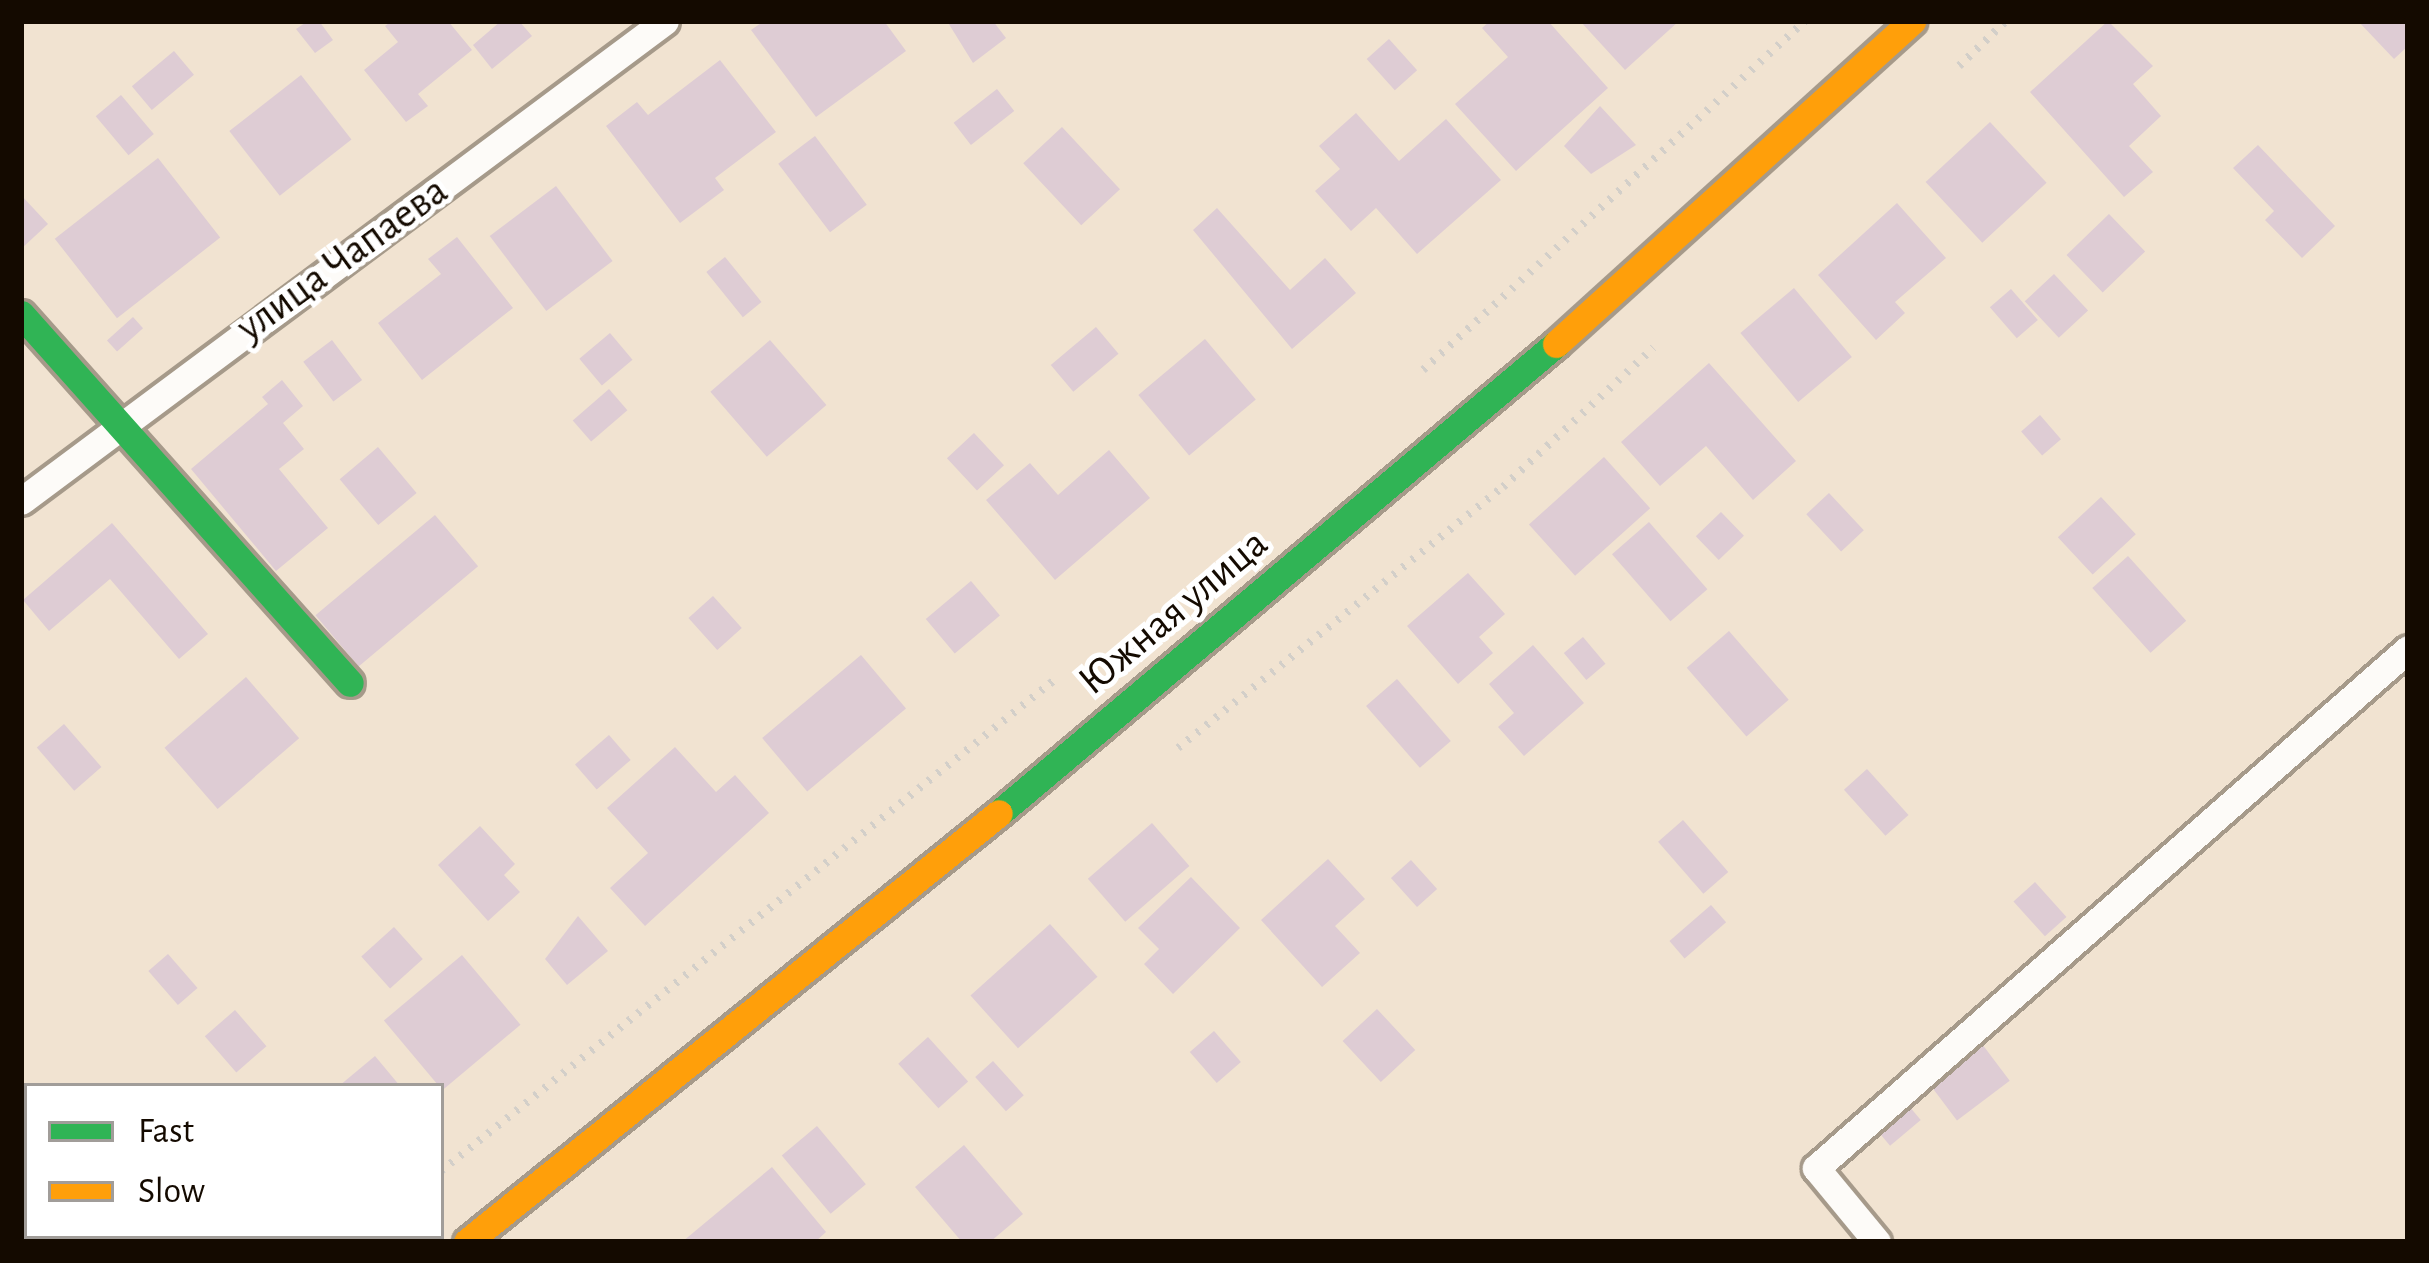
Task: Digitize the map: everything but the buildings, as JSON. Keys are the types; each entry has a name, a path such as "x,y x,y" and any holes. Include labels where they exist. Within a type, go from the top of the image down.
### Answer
{"street":[{"name":"Южная улица","path":"467,1242 980,829 1671,247 1912,21"},
{"path":"21,314 350,682"}],"lane":[{"name":"улица Чапаева","path":"21,501 664,21"},
{"path":"1877,1242 1816,1168 2408,649"}],"path":[{"path":"1406,385 1804,21"},
{"path":"444,1170 1066,671"}],"traffic: fast":[{"path":"21,314 350,683"},
{"path":"999,813 1556,344"}],"traffic: slow":[{"path":"1556,344 1912,21"},
{"path":"467,1242 999,813"}]}
